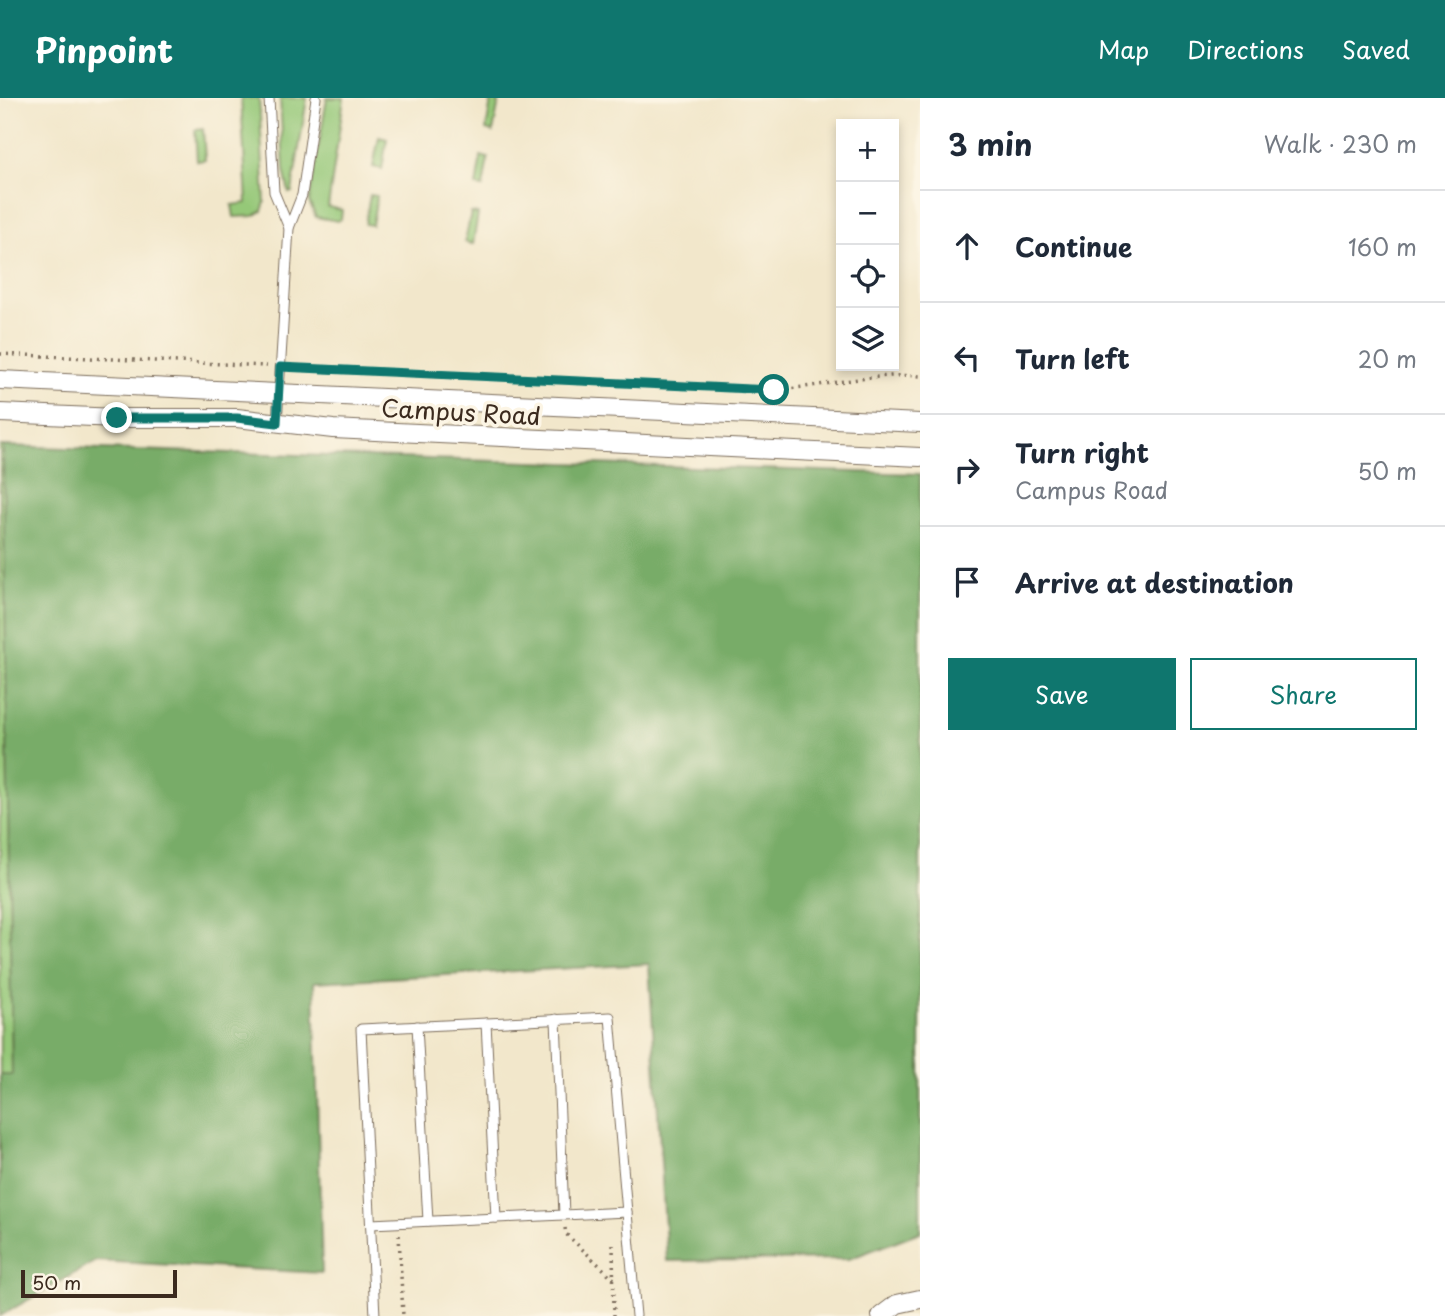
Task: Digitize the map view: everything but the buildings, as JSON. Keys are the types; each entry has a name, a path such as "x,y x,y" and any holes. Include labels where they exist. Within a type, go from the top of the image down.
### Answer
{"street":[{"name":"Campus Road","path":"0,380 920,423"},
{"name":"Campus Road","path":"0,413 117,418 237,418 333,429 920,457"},
{"path":"881,1316 897,1304 920,1298"}],"lane":[{"path":"269,98 274,192 289,228"},
{"path":"277,423 289,228 302,195 316,98"},
{"path":"375,1316 362,1029 610,1017 636,1316"},
{"path":"556,1019 564,1214"},
{"path":"486,1023 496,1218"},
{"path":"417,1026 428,1221"},
{"path":"371,1224 627,1212"}],"path":[{"path":"0,354 774,390 806,388 875,376 920,376"},
{"path":"564,1214 566,1234 614,1279"},
{"path":"398,1223 402,1316"}],"green space":[{"path":"241,98 259,98 265,202 262,211 254,216 234,217 232,205 247,203"},
{"path":"280,98 307,98 292,192 289,193 284,170"},
{"path":"327,98 344,98 328,207 342,210 341,219 338,221 316,217 309,202"},
{"path":"491,100 499,101 493,132 486,130"},
{"path":"203,129 205,160 197,161 195,130"},
{"path":"379,137 387,139 382,169 373,167"},
{"path":"481,156 488,158 483,187 476,186"},
{"path":"370,195 377,196 372,225 365,224"},
{"path":"471,213 478,214 473,244 465,242"},
{"path":"0,446 3,446 12,1076 0,1075"},
{"path":"3,446 920,474 920,1232 849,1259 667,1261 649,964 314,982 322,1273 96,1261 0,1316 0,1075 12,1075"}],"route":[{"path":"117,418 237,418 277,423 280,367 774,390"}]}
